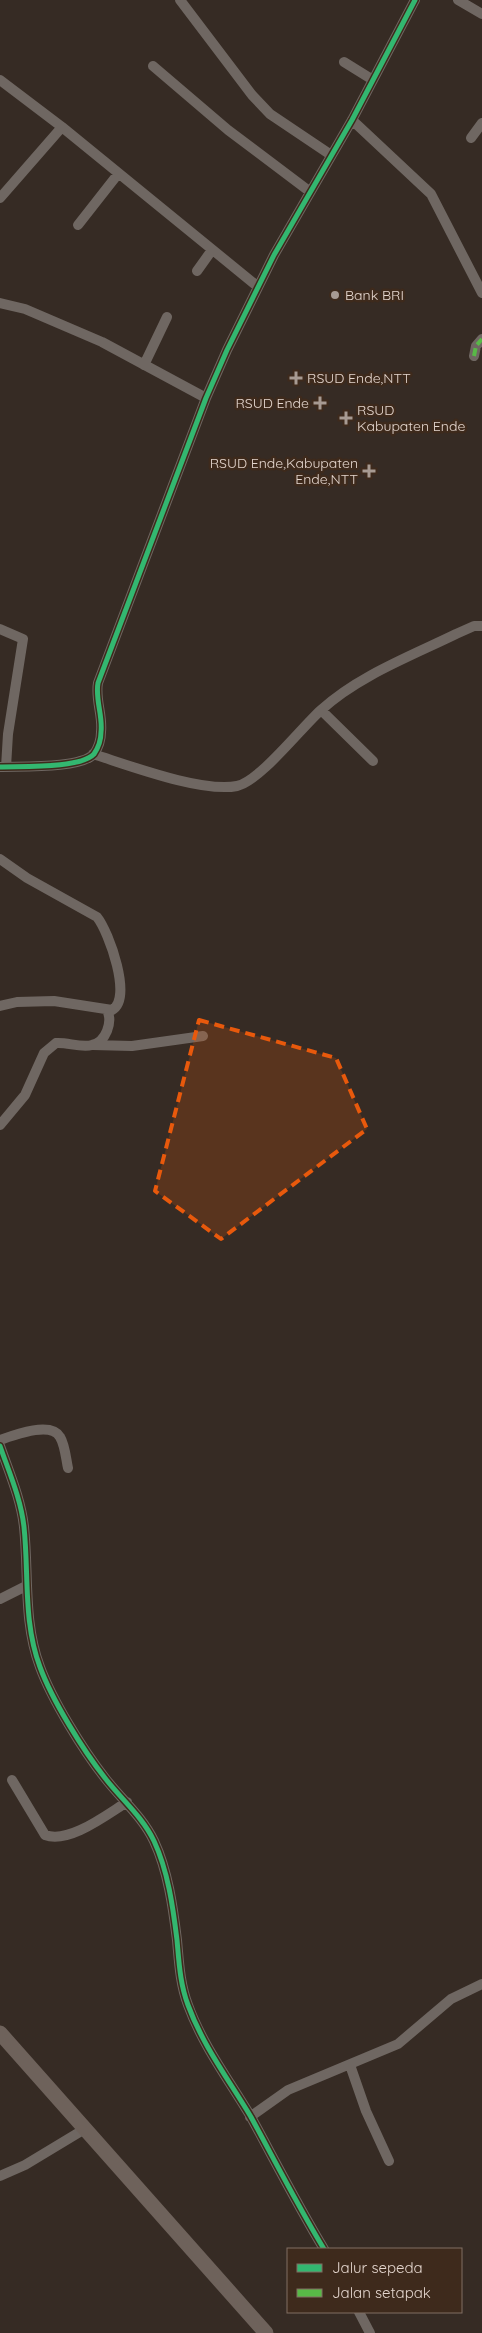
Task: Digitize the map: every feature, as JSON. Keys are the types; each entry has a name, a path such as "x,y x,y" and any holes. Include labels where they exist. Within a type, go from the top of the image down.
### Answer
{"highway":[{"path":"0,2034 83,2130 266,2333"}],"street":[{"path":"180,0 252,95 270,114 331,155"},
{"path":"0,629 23,639 3,767 62,764 79,761 93,754 101,733 97,696 98,683 206,398 257,286 309,192 352,120 415,0"},
{"path":"458,0 482,14"},
{"path":"344,62 373,80"},
{"path":"153,66 228,130 309,192"},
{"path":"0,80 62,127 257,286"},
{"path":"352,120 432,194 482,293"},
{"path":"472,138 482,123"},
{"path":"0,198 62,127"},
{"path":"78,225 118,174"},
{"path":"197,271 212,250"},
{"path":"0,303 25,309 66,326 144,364 206,398"},
{"path":"144,364 167,318"},
{"path":"474,356 476,346 482,339"},
{"path":"93,754 172,778 205,784 231,787 240,786 258,774 321,710 346,690 400,661 465,630 482,626"},
{"path":"321,710 373,761"},
{"path":"0,858 26,878 91,913 102,923 114,954 120,994 120,1002 117,1007 107,1010 54,1001 17,1002 0,1006"},
{"path":"92,1046 107,1031 110,1016 107,1010"},
{"path":"0,1125 25,1095 44,1053 51,1046 62,1042 92,1046 132,1046 204,1036"},
{"path":"0,1440 47,1429 56,1432 61,1438 68,1468"},
{"path":"0,1446 21,1509 24,1528 26,1586 32,1639 40,1667 52,1694 105,1778 127,1802 154,1841 165,1872 176,1936 181,1985 188,2006 209,2049 250,2117 323,2248"},
{"path":"0,1599 26,1586"},
{"path":"12,1780 45,1835 52,1838 76,1832 127,1802"},
{"path":"250,2117 288,2090 398,2044 451,1999 482,1984"},
{"path":"350,2065 366,2111 389,2161"},
{"path":"0,2176 25,2165 83,2130"},
{"path":"360,2313 370,2333"}],"highlighted area":[{"path":"199,1020 336,1058 367,1129 221,1239 155,1191"}],"marked path":[{"path":"474,356 476,346 482,339"}],"cycle path":[{"path":"0,767 63,764 87,759 94,754 101,735 97,695 98,683 206,398 227,350 274,255 352,120 415,0"},
{"path":"0,1446 20,1506 24,1527 31,1633 45,1680 87,1753 105,1778 144,1824 154,1841 163,1864 169,1889 185,1997 194,2020 209,2049 251,2117 323,2248"}],"place":[{"name":"Bank BRI","path":"335,295"},
{"name":"RSUD Ende,NTT","path":"296,378"},
{"name":"RSUD Ende","path":"320,403"},
{"name":"RSUD Kabupaten Ende","path":"346,418"},
{"name":"RSUD Ende,Kabupaten Ende,NTT","path":"369,471"}]}
